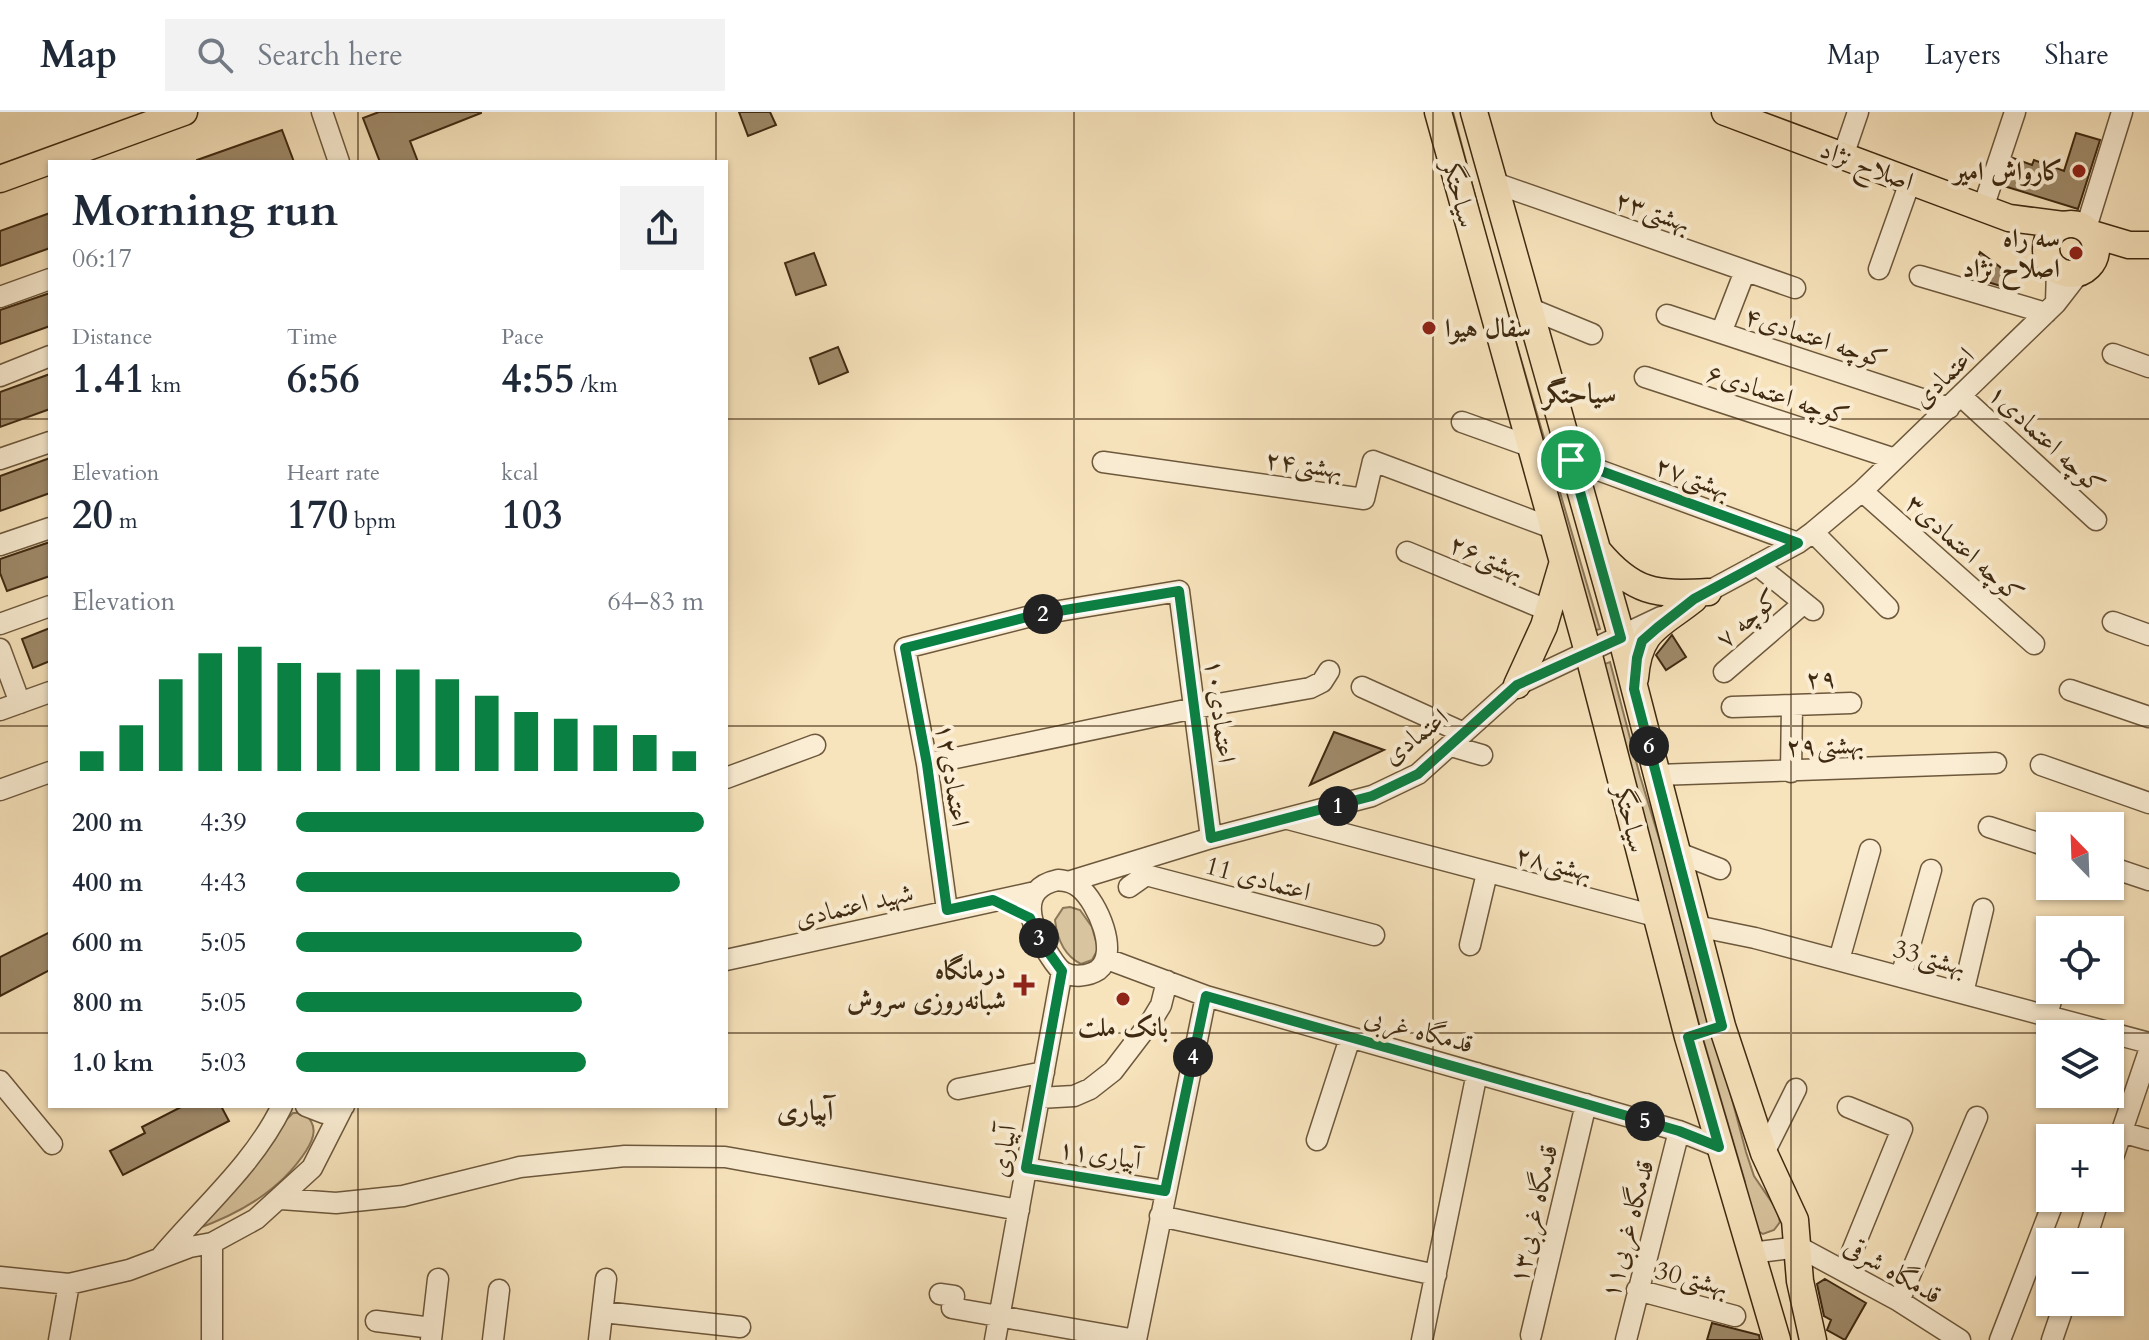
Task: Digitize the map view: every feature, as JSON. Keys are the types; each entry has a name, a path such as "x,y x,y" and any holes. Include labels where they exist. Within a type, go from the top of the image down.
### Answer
{"main road":[{"path":"52,160 184,112"},
{"name":"سیاحتگر","path":"1438,112 1588,652 1688,1037 1777,1340"},
{"name":"سیاحتگر","path":"1474,112 1597,549 1722,1026 1764,1153 1795,1220 1800,1281 1813,1340"},
{"name":"اصلاح نژاد","path":"1725,112 2009,218"},
{"path":"0,179 48,162"},
{"path":"2009,218 2080,229 2139,245"},
{"path":"2009,218 2069,264"},
{"path":"2069,264 2050,235 2080,229"},
{"path":"2069,264 2097,249 2080,229"},
{"path":"2069,264 2139,245"},
{"path":"1597,549 1614,569 1642,588 1671,594 1701,595"},
{"path":"1517,685 1544,626 1562,565"},
{"path":"1634,689 1642,641 1701,595"},
{"path":"1688,1037 1722,1026"}],"street":[{"path":"322,112 338,160"},
{"path":"1843,156 1858,112"},
{"path":"1983,208 2015,112"},
{"path":"2080,229 2122,112"},
{"path":"1879,269 1910,182"},
{"name":"۲۳بهشتی","path":"1495,183 1795,288"},
{"path":"1920,276 2051,308 2069,264"},
{"path":"1721,333 1745,271"},
{"path":"0,297 48,280"},
{"name":"اعتمادی","path":"1071,881 1136,875 1211,838 1372,796 1418,774 1517,685 1621,638 1805,538 1862,491 2051,308"},
{"path":"1531,309 1592,334"},
{"name":"کوچه اعتمادی۴","path":"1667,315 1955,402"},
{"path":"2113,354 2149,367"},
{"path":"0,376 48,357"},
{"name":"کوچه اعتمادی۶","path":"1645,377 1895,459"},
{"name":"کوچه اعتمادی۱","path":"1955,402 2096,520"},
{"path":"1462,422 1529,446"},
{"path":"0,459 48,443"},
{"name":"۲۷بهشتی","path":"1571,460 1805,538"},
{"name":"۲۴بهشتی","path":"1103,462 1364,499 1373,461 1552,528"},
{"name":"کوچه اعتمادی۳","path":"1862,491 2034,644"},
{"path":"0,545 48,529"},
{"path":"1805,538 1888,608"},
{"name":"۲۶بهشتی","path":"1407,552 1547,610"},
{"name":"کوچه ۷","path":"1724,672 1808,607 1757,565"},
{"name":"اعتمادی۱۲","path":"947,910 927,764 905,648 1035,615 1179,591"},
{"name":"اعتمادی۱۰","path":"1179,591 1211,838"},
{"path":"0,624 48,607"},
{"path":"2113,622 2149,635"},
{"path":"0,649 20,703"},
{"path":"927,764 1195,708 1310,688 1322,682 1329,671"},
{"path":"1362,687 1482,755"},
{"path":"2070,690 2149,717"},
{"path":"0,710 48,693"},
{"name":"۲۹","path":"1732,707 1851,703"},
{"path":"1791,772 1792,705"},
{"path":"728,777 815,745"},
{"name":"۲۹بهشتی","path":"1657,775 1996,763"},
{"path":"2041,765 2149,803"},
{"path":"0,790 48,779"},
{"name":"۲۸بهشتی","path":"1285,818 1655,916"},
{"path":"1989,827 2036,842"},
{"path":"1839,960 1870,850"},
{"path":"1676,852 1720,869"},
{"path":"1461,854 1528,883"},
{"path":"1901,977 1931,870"},
{"path":"2124,872 2149,880"},
{"path":"1470,945 1487,873"},
{"name":"11 اعتمادی","path":"1136,875 1374,935"},
{"path":"1071,881 1083,890 1099,918 1109,949 1107,959 1100,968 1088,975 1072,975 1062,971 1039,939 1030,918 1035,892 1046,882 1071,881"},
{"name":"شهید اعتمادی","path":"728,960 1035,892"},
{"path":"993,900 1030,918"},
{"path":"1963,993 1983,909"},
{"name":"33بهشتی","path":"1696,926 1839,960 2149,1043"},
{"name":"قدمگاه غربی","path":"1107,959 1206,996 1679,1131 1719,1147"},
{"name":"آبیاری","path":"995,1340 1062,971"},
{"path":"1039,1098 1074,1096 1090,1089 1113,1071 1157,1013 1167,981"},
{"path":"940,1294 954,1296 952,1308 1136,1340 1206,996"},
{"path":"2047,1015 2050,1004"},
{"path":"1317,1140 1350,1038"},
{"path":"2124,1124 2149,1051"},
{"path":"958,1089 1044,1072"},
{"path":"1422,1340 1477,1073"},
{"path":"0,1081 52,1144"},
{"path":"1764,1153 1796,1089"},
{"name":"قدمگاه غربی۱۳","path":"1531,1335 1586,1104"},
{"path":"1844,1271 1902,1129 1848,1107"},
{"path":"161,1257 256,1149 281,1108"},
{"path":"311,1108 324,1113 338,1108"},
{"path":"0,1277 69,1284 129,1270 161,1257 212,1243 256,1219 312,1168 343,1108"},
{"path":"1899,1301 1977,1117"},
{"name":"قدمگاه غربی۱۱","path":"1626,1340 1679,1131"},
{"path":"2124,1133 2149,1140"},
{"path":"281,1199 336,1203 403,1196 520,1167 625,1156 725,1157 1019,1210"},
{"name":"آبیاری۱۱","path":"1026,1168 1165,1191"},
{"path":"2000,1340 2050,1212"},
{"path":"1160,1216 1436,1275"},
{"path":"212,1243 212,1340"},
{"path":"1751,1253 1799,1247"},
{"name":"قدمگاه شرقی","path":"1799,1247 1899,1301 1960,1340"},
{"path":"376,1321 431,1334 438,1279"},
{"path":"599,1340 606,1279"},
{"path":"59,1340 69,1284"},
{"path":"493,1340 499,1290"},
{"name":"30بهشتی","path":"1637,1290 1735,1316"},
{"path":"603,1312 740,1327"},
{"path":"2052,1340 2060,1316"}],"shaded area":[{"path":"1445,112 1453,112 1494,267 1600,629 1592,631"},
{"path":"1610,662 1640,776 1687,930 1746,1152 1754,1176 1777,1210 1780,1222 1774,1230 1763,1234 1753,1228 1748,1213 1745,1182 1602,665"},
{"path":"1063,908 1080,910 1092,927 1098,949 1092,960 1081,964 1065,951 1056,927 1055,920"},
{"path":"293,1113 304,1113 314,1131 309,1146 296,1165 257,1200 227,1217 194,1230 246,1178"}],"building":[{"path":"379,112 481,112 410,141 417,160 379,160 363,118"},
{"path":"739,112 770,112 776,125 748,136"},
{"path":"282,130 293,160 197,160"},
{"path":"2076,133 2100,140 2078,209 2004,186 2013,158 2032,165 2034,160 2064,171"},
{"path":"48,214 48,249 0,266 0,231"},
{"path":"1980,252 2000,267 2007,278 2004,287 1971,277"},
{"path":"814,253 826,285 796,295 785,263"},
{"path":"48,294 48,327 0,344 0,310"},
{"path":"838,347 848,372 819,384 810,358"},
{"path":"48,375 48,410 0,427 0,392"},
{"path":"48,459 48,494 0,511 0,476"},
{"path":"48,543 48,577 7,591 0,573 0,559"},
{"path":"48,629 48,662 33,668 22,639"},
{"path":"1672,635 1686,657 1666,670 1656,655"},
{"path":"1334,732 1384,750 1310,785"},
{"path":"48,933 48,971 0,996 0,957"},
{"path":"179,1108 222,1108 229,1121 123,1175 110,1151 145,1133 142,1127"},
{"path":"1825,1279 1866,1303 1845,1340 1827,1330 1831,1320 1824,1316 1817,1284"},
{"path":"1712,1323 1759,1335 1760,1340 1707,1340"}],"place":[{"name":"کارواش امیر","path":"2079,171"},
{"name":"سه راه اصلاح نژاد","path":"2076,253"},
{"name":"سفال هیوا","path":"1429,328"},
{"name":"درمانگاه شبانه‌روزی سروش","path":"1024,985"},
{"name":"بانک ملت","path":"1123,999"}],"district":[{"name":"سیاحتگر","path":"1580,393"},
{"name":"آبیاری","path":"805,1110"}],"route":[{"path":"1571,460 1798,543 1694,599 1642,641 1637,658 1634,689 1722,1026 1688,1037 1719,1147 1679,1131 1206,996 1165,1191 1026,1168 1062,971 1039,939 1030,918 993,900 947,910 927,764 905,648 1035,615 1179,591 1211,838 1345,804 1372,796 1418,774 1517,685 1621,638 1571,460"}]}
